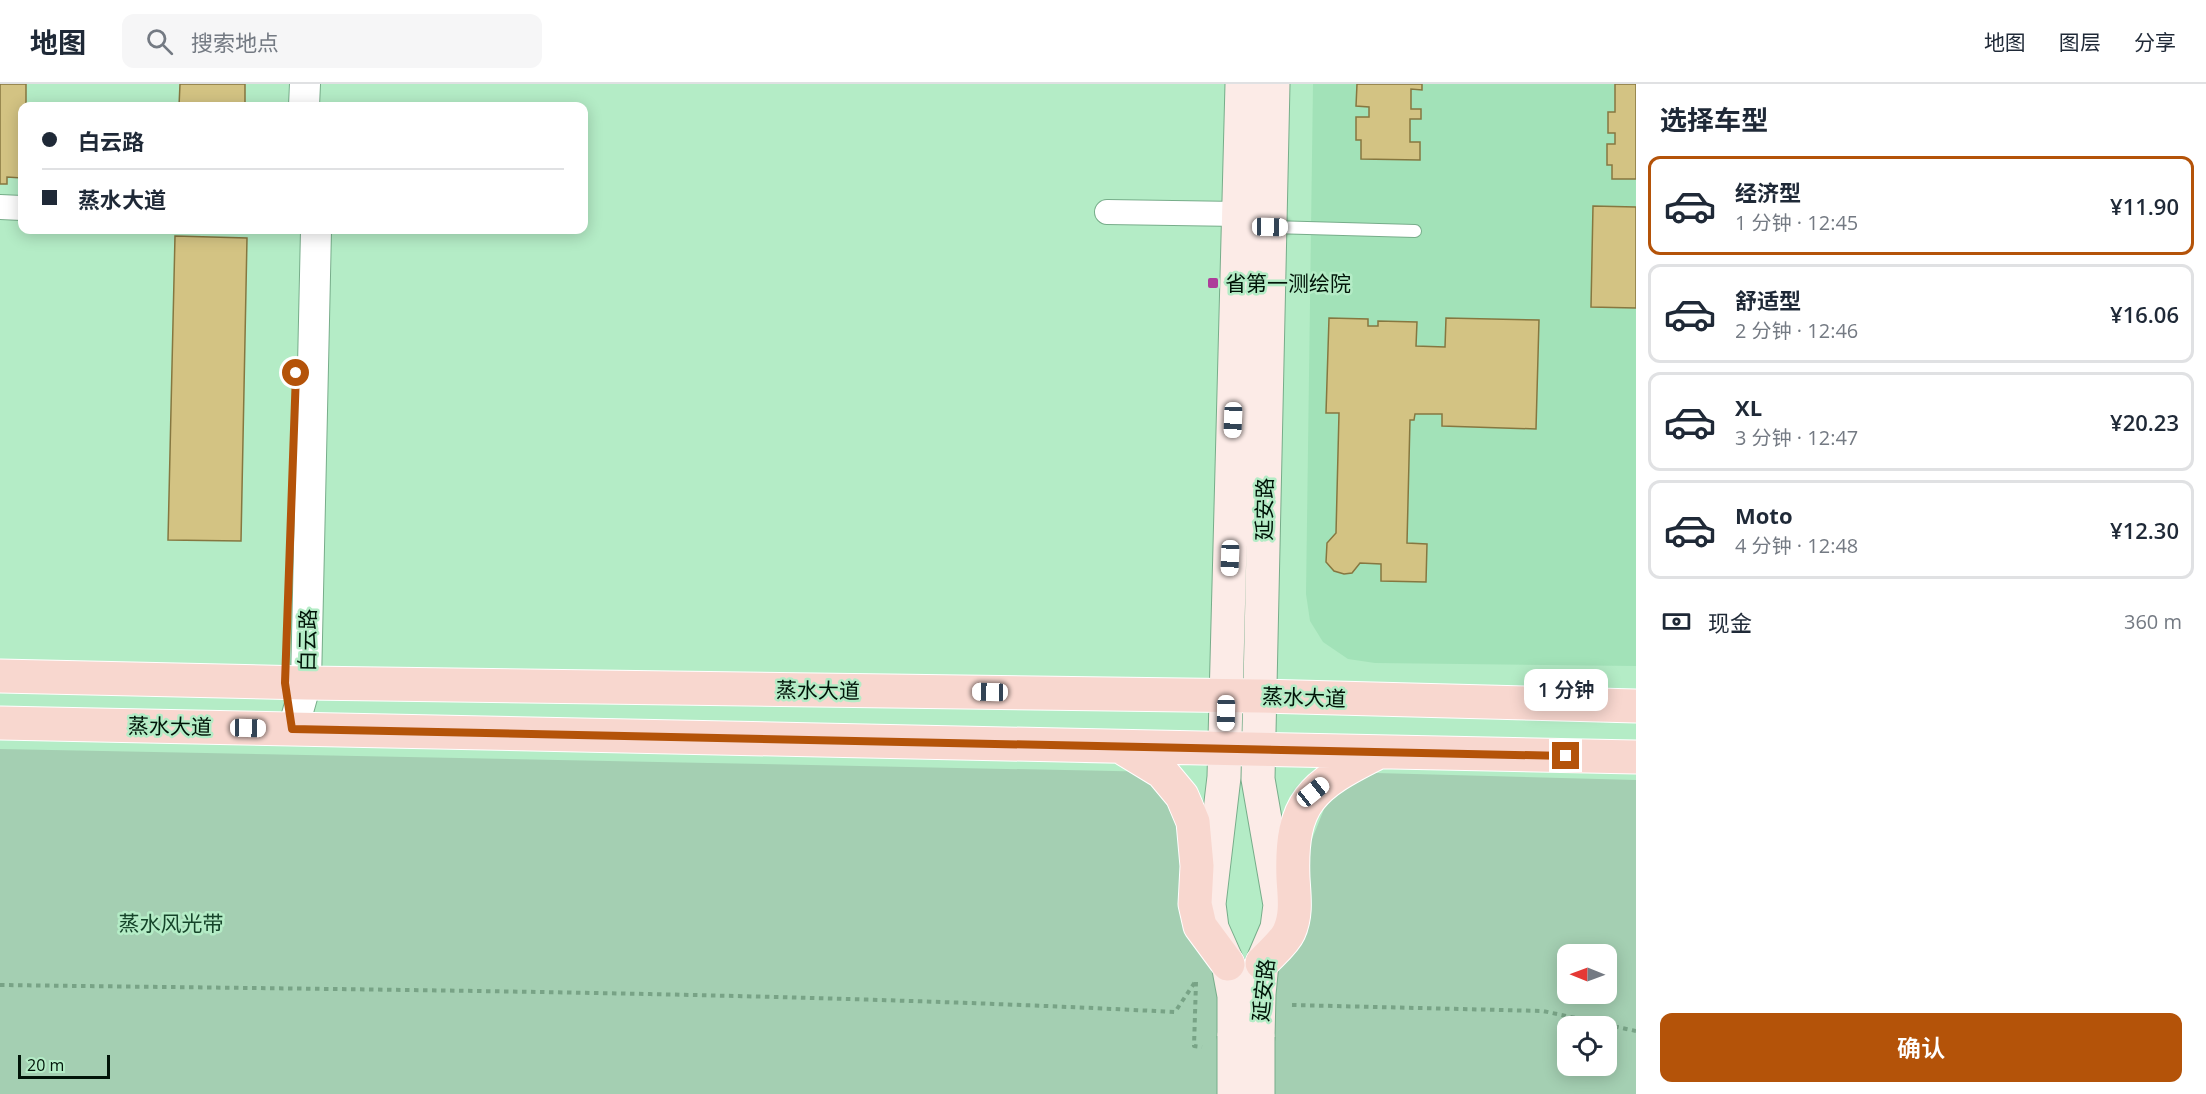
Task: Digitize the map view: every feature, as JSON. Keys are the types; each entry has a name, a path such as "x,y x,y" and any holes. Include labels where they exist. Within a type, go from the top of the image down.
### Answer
{"main road":[{"name":"延安路","path":"1242,84 1224,777 1209,904 1212,928 1228,964 1234,996 1246,1036"},
{"name":"延安路","path":"1246,1036 1259,994 1262,963 1276,928 1280,905 1258,779 1273,84"},
{"name":"蒸水大道","path":"0,676 296,683 1226,695 1636,706"},
{"name":"蒸水大道","path":"0,723 1636,757"},
{"path":"1120,746 1162,772 1182,796 1193,822 1197,866 1195,904 1200,926 1228,964"},
{"path":"1262,963 1288,933 1295,908 1293,842 1299,817 1308,800 1313,792 1339,772 1380,751"},
{"path":"1234,1094 1246,1036"},
{"path":"1246,1036 1258,1094"}],"street":[{"path":"304,102 305,84"},
{"path":"319,84 319,102"},
{"path":"0,207 18,208"},
{"path":"1107,212 1239,214"},
{"name":"白云路","path":"296,683 301,234"},
{"name":"白云路","path":"292,729 316,234"}],"lane":[{"path":"1270,227 1415,231"}],"path":[{"path":"0,985 597,993 1010,1003 1175,1012 1195,982"},
{"path":"1292,1004 1543,1011 1636,1031"}],"shaded area":[{"path":"1313,84 1636,84 1636,666 1375,663 1348,659 1323,642 1310,621 1306,594"}],"green space":[{"name":"蒸水风光带","path":"0,749 1162,772 1229,964 1262,963 1339,772 1636,780 1636,1094 0,1094"}],"building":[{"path":"0,84 26,84 26,102 18,102 18,178 7,177 7,184 0,184"},
{"path":"180,84 245,84 245,102 179,102"},
{"path":"1357,84 1422,84 1422,90 1411,89 1411,109 1421,109 1421,119 1410,119 1410,142 1420,142 1420,160 1361,159 1361,140 1356,140 1356,117 1369,117 1369,107 1356,106"},
{"path":"1615,84 1636,84 1636,179 1612,179 1612,165 1607,165 1607,144 1615,144 1615,133 1608,133 1608,112 1615,112"},
{"path":"1593,206 1636,207 1636,308 1591,307"},
{"path":"175,236 247,238 241,541 168,540"},
{"path":"1329,318 1368,319 1368,326 1378,326 1378,321 1417,322 1416,346 1445,347 1446,318 1539,320 1536,429 1442,426 1442,414 1415,414 1414,420 1410,420 1407,543 1427,544 1426,582 1381,581 1381,564 1360,563 1352,573 1344,574 1334,571 1326,562 1327,543 1336,533 1339,413 1326,413"}],"place":[{"name":"省第一测绘院","path":"1213,283"}],"route":[{"path":"296,373 285,683 292,729 1566,756"}]}
